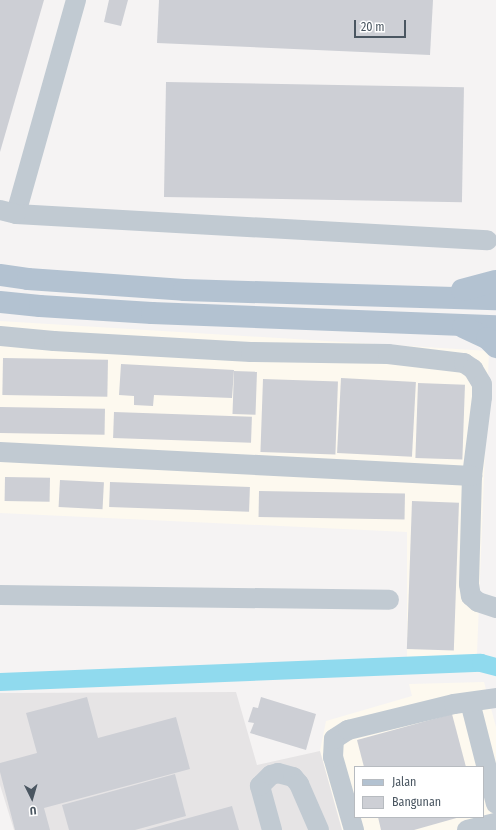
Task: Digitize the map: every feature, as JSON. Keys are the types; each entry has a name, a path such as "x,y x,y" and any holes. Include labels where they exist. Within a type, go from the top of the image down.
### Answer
{"main road":[{"path":"0,275 28,279 184,290 434,296 496,299"},
{"path":"434,296 477,288 496,281"},
{"path":"0,302 152,313 496,326"},
{"path":"454,324 487,338 496,347"}],"street":[{"path":"76,0 8,212 487,240"},
{"path":"0,336 54,341 251,352 388,354 464,363 473,369 482,384 482,397 472,476 469,584 471,596 478,602 496,608"},
{"path":"0,452 472,476"},
{"path":"0,595 388,600"},
{"path":"354,830 333,757 334,739 348,730 470,702 496,698"},
{"path":"470,702 496,804"},
{"path":"272,830 260,786 271,775 278,773 293,777 299,784 319,830"},
{"path":"467,830 496,823"}],"shaded area":[{"path":"0,321 489,351 477,654 407,657 407,532 0,513"},
{"path":"484,682 496,727 496,830 342,830 320,751 326,721 412,696 409,684"},
{"path":"236,692 257,765 320,751 342,830 14,830 0,785 0,693"}],"building":[{"path":"0,0 44,0 0,152"},
{"path":"109,0 128,0 121,26 104,22"},
{"path":"159,0 433,0 430,55 157,43"},
{"path":"166,82 464,87 462,202 164,197"},
{"path":"3,358 108,360 107,397 2,395"},
{"path":"121,364 234,370 232,398 154,395 153,406 134,405 134,396 119,395"},
{"path":"234,371 257,372 255,415 232,414"},
{"path":"341,378 416,382 412,457 337,453"},
{"path":"263,379 338,382 335,455 260,452"},
{"path":"418,383 465,385 462,460 415,458"},
{"path":"0,407 105,409 105,435 0,433"},
{"path":"114,412 252,417 251,443 113,438"},
{"path":"5,477 50,478 50,502 5,501"},
{"path":"60,480 104,482 103,509 59,507"},
{"path":"110,482 250,487 249,512 109,507"},
{"path":"259,491 405,494 405,520 259,517"},
{"path":"412,501 459,503 454,651 407,649"},
{"path":"87,697 98,738 176,717 190,769 44,808 50,830 15,830 0,772 0,763 37,753 26,713"},
{"path":"261,697 316,714 306,750 250,733 254,723 248,722 253,707 258,708"},
{"path":"452,714 466,766 364,766 357,740"},
{"path":"175,774 186,816 135,830 69,830 62,805"},
{"path":"232,806 239,830 145,830"},
{"path":"378,818 456,818 414,830 381,830"}],"waterway":[{"path":"0,682 481,663 496,667"}]}
